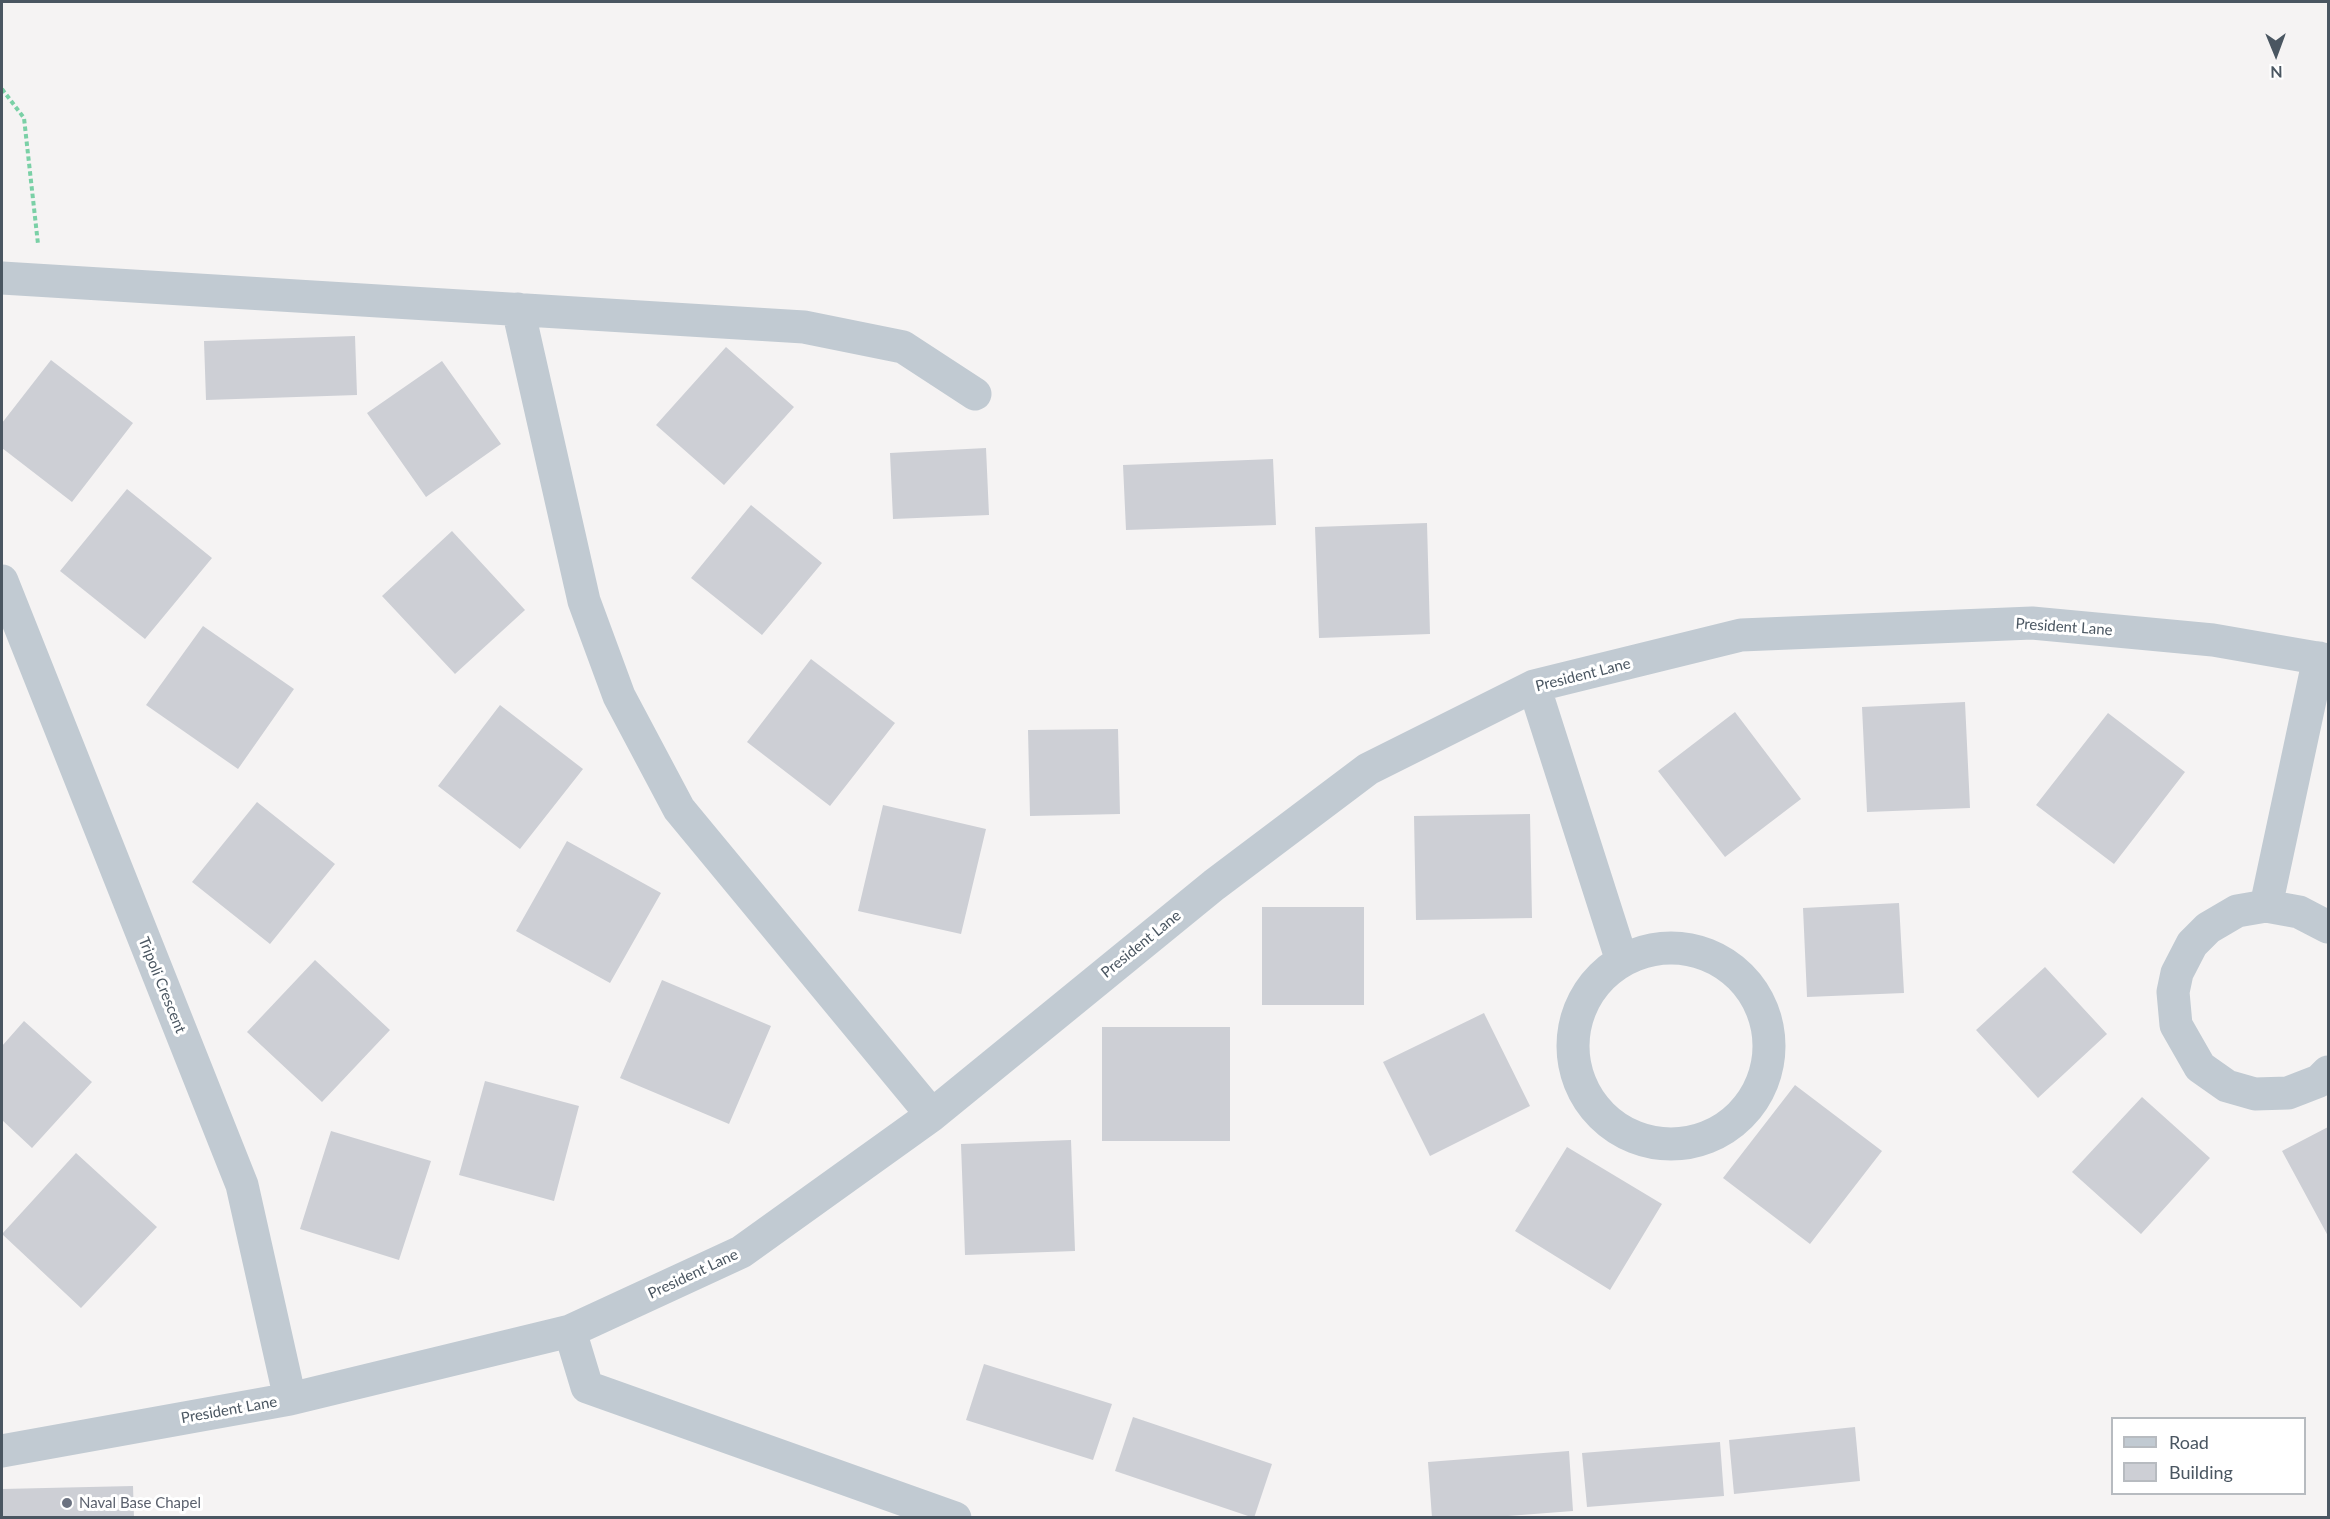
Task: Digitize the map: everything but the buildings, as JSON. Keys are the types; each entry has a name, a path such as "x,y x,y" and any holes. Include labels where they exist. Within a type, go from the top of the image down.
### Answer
{"street":[{"path":"2,278 804,327 903,347 975,394"},
{"path":"518,309 584,601 619,696 679,809 932,1115"},
{"name":"Tripoli Crescent","path":"2,581 242,1185 290,1400"},
{"name":"President Lane","path":"2,1451 290,1400 570,1331 741,1252 932,1115 1214,885 1368,770 1534,686 1741,635 2032,622 2213,640 2324,659"},
{"path":"2266,906 2324,659"},
{"path":"1534,686 1622,961"},
{"path":"2328,927 2299,912 2266,906 2237,911 2208,928 2192,944 2177,973 2173,992 2176,1025 2200,1067 2227,1086 2255,1094 2288,1093 2319,1081 2328,1072"},
{"path":"1655,950 1688,950 1720,961 1746,983 1762,1008 1770,1045 1764,1079 1748,1107 1723,1130 1680,1144 1646,1141 1617,1128 1588,1100 1575,1069 1573,1035 1577,1016 1593,986 1622,961 1655,950"},
{"path":"570,1331 587,1387 955,1518"}],"path":[{"path":"2,89 24,118 42,280"}],"place":[{"name":"Naval Base Chapel","path":"67,1503"}]}
